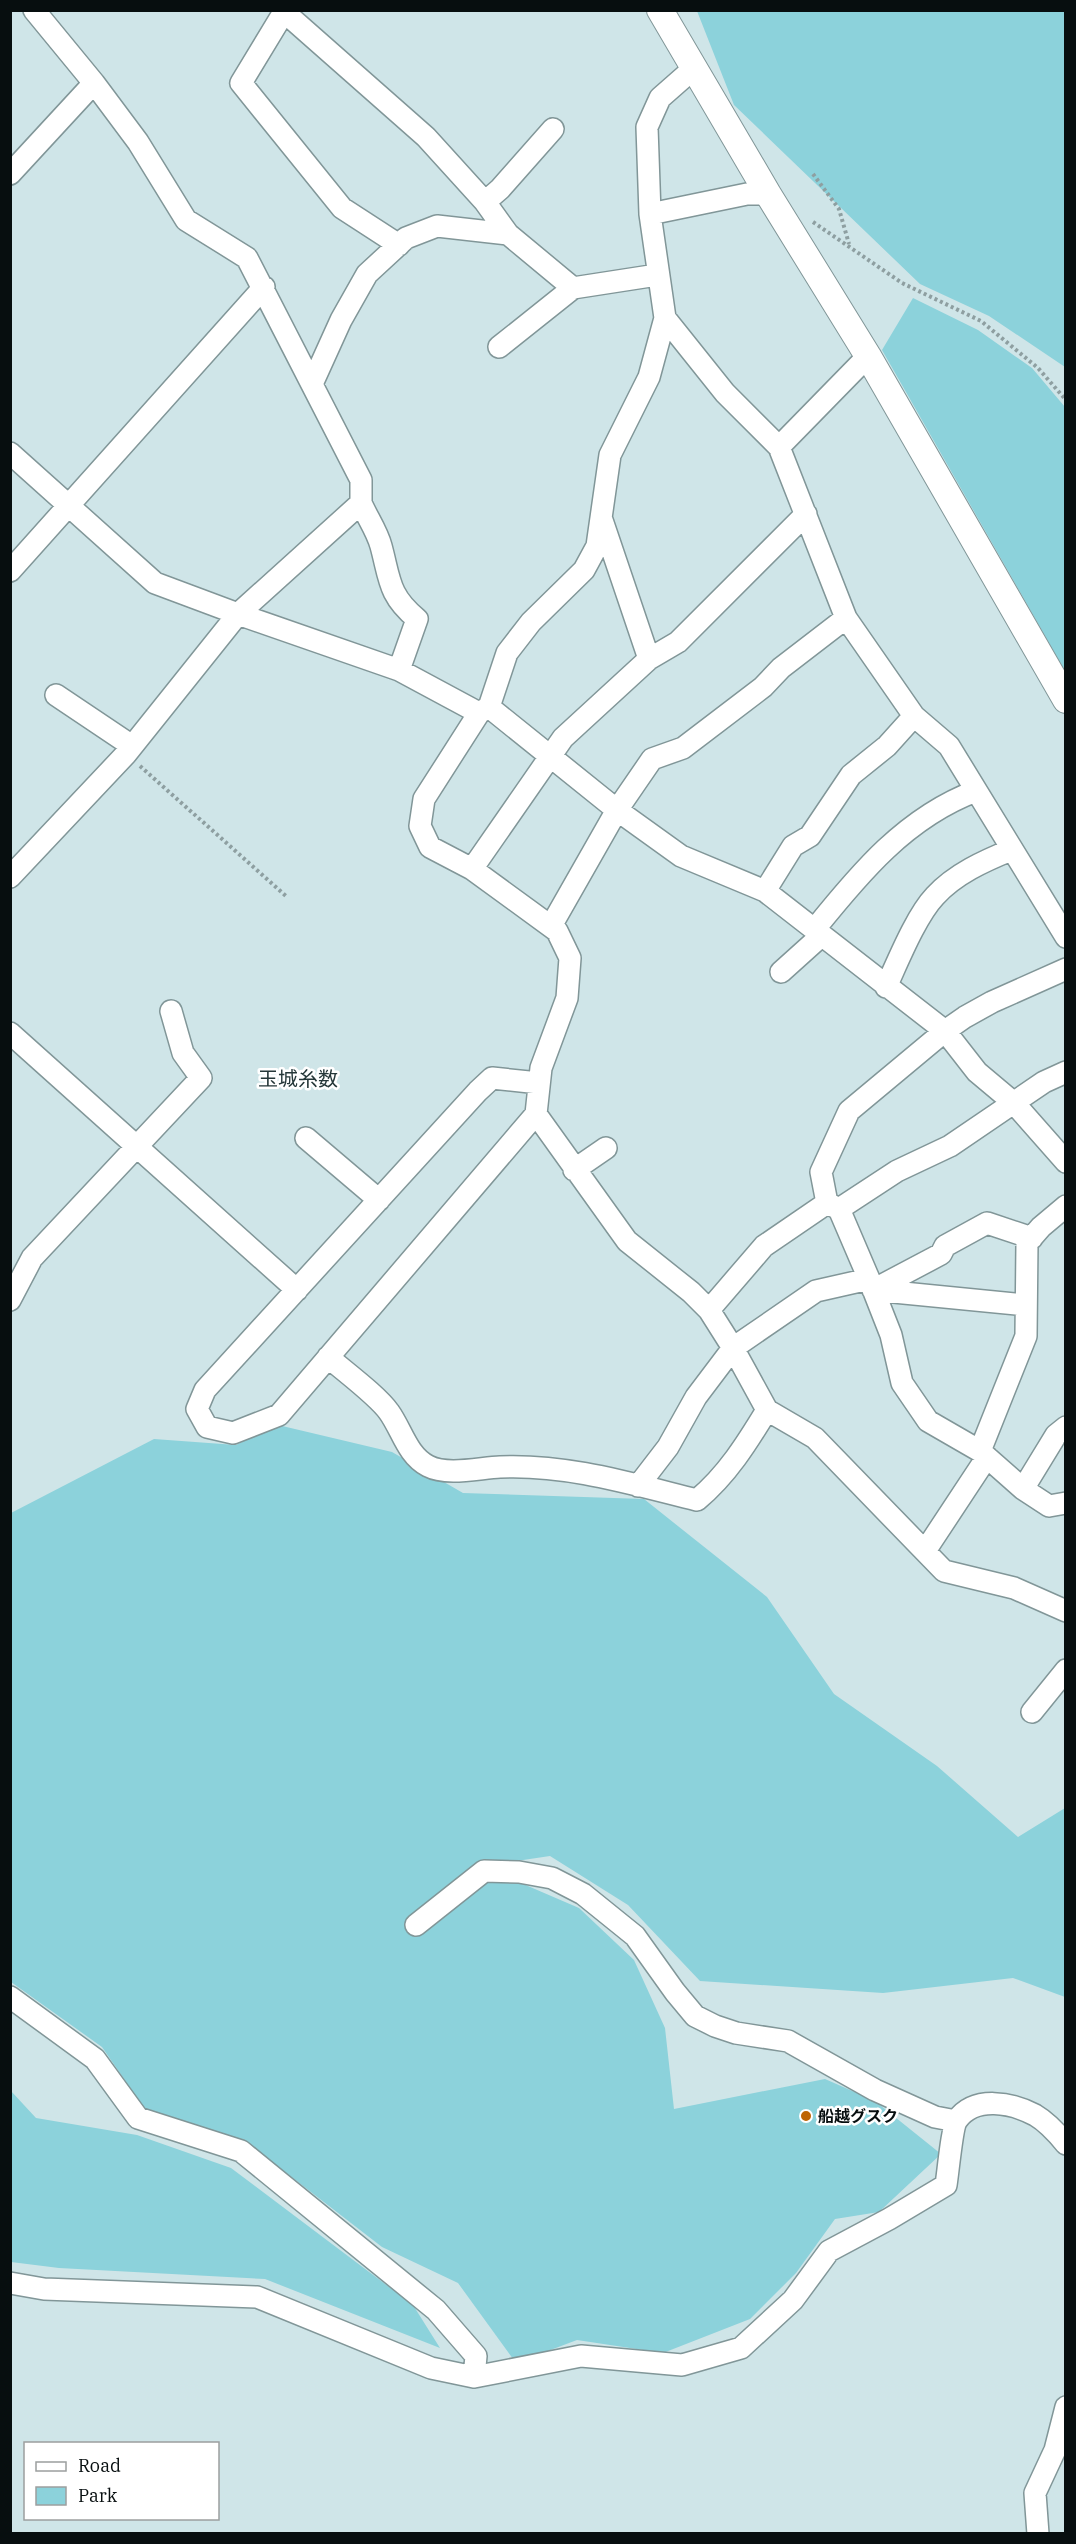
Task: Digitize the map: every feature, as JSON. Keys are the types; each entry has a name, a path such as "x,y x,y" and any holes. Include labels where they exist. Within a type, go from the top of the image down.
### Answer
{"street":[{"path":"34,10 94,83 138,142 186,220 248,258 361,480 361,503 381,544 386,575 402,606 417,620 399,670"},
{"path":"660,10 768,194 868,356 1065,700"},
{"path":"399,245 342,208 241,82 283,11 426,137 484,202 508,234 573,288"},
{"path":"539,1083 492,1078 205,1390 197,1409 207,1427 233,1433 279,1415 536,1114 541,1068 567,998 570,958 556,931 472,869 430,847 420,826 424,799 484,710 507,653 531,622 584,570 597,546 610,455 649,377 665,318 650,214 646,127 660,98 693,69"},
{"path":"10,174 94,83"},
{"path":"484,202 500,189 553,129"},
{"path":"650,214 747,194 768,194"},
{"path":"312,384 341,320 367,274 406,238 437,226 508,234"},
{"path":"498,347 573,288 657,275"},
{"path":"10,571 264,287"},
{"path":"665,318 725,393 779,447 846,618 914,716 949,746 1065,938"},
{"path":"779,447 868,356"},
{"path":"10,453 155,583 399,670 484,710 550,755 617,810 681,856 765,891 945,1031 977,1072 1014,1103 1065,1162"},
{"path":"10,877 129,750 238,614 361,503"},
{"path":"472,869 563,738 649,659 678,642 806,514"},
{"path":"602,520 649,659"},
{"path":"550,927 565,897 617,810 652,759 683,748 763,687 781,668 846,618"},
{"path":"56,695 129,750"},
{"path":"765,891 793,846 810,836 851,775 887,746 914,716"},
{"path":"781,972 818,933 859,874 918,820 953,800 976,791"},
{"path":"886,987 909,938 935,896 978,863 1011,850"},
{"path":"1065,969 992,1002 945,1031 849,1112 821,1172 833,1206 871,1284 891,1335 902,1383 928,1421 983,1454 1023,1489 1049,1506 1065,1503"},
{"path":"10,1300 32,1258 201,1078 183,1053 171,1011"},
{"path":"10,1033 297,1290"},
{"path":"709,1310 764,1246 897,1171 950,1146 1044,1082 1065,1072"},
{"path":"536,1114 627,1241 691,1292 709,1310 733,1348 766,1410 814,1438 944,1571 1014,1588 1065,1611"},
{"path":"306,1138 379,1200"},
{"path":"574,1170 606,1148"},
{"path":"925,1551 983,1454 1026,1336 1028,1243 1041,1227 1065,1206"},
{"path":"871,1284 941,1254 945,1246 987,1223 1032,1238"},
{"path":"638,1486 668,1447 696,1397 733,1348 816,1291 871,1284 1026,1305"},
{"path":"328,1357 388,1410 412,1454 429,1467 450,1472 469,1468 525,1466 582,1472 696,1500 716,1484 745,1446 766,1410"},
{"path":"1023,1489 1056,1435 1065,1427"},
{"path":"1032,1713 1065,1670"},
{"path":"416,1925 484,1871 519,1872 552,1878 583,1894 635,1936 695,2016 736,2033 788,2041 875,2090 935,2117 956,2121"},
{"path":"10,1997 95,2059 138,2118 241,2151 436,2310 476,2356 474,2377"},
{"path":"10,2283 44,2289 257,2297 431,2368 474,2377 581,2356 682,2365 741,2348 793,2300 829,2251 946,2185 956,2121 968,2111 983,2103 1010,2105 1036,2116 1053,2129 1065,2144"},
{"path":"1038,2534 1035,2493 1055,2450 1065,2407"}],"path":[{"path":"813,174 839,209 849,245"},
{"path":"808,219 902,283 981,321 1038,368 1065,400"},
{"path":"129,750 286,896"}],"green space":[{"path":"697,11 1065,11 1065,367 989,316 920,284 734,105"},
{"path":"913,298 978,330 1032,368 1065,407 1065,671 882,350"},
{"path":"278,1425 392,1452 463,1493 644,1499 767,1597 834,1694 937,1766 1018,1837 1065,1808 1065,1997 1013,1978 883,1993 700,1981 628,1905 550,1856 482,1866 488,1879 514,1880 579,1908 634,1960 665,2028 674,2109 825,2079 875,2101 941,2154 879,2212 835,2219 796,2273 750,2319 663,2353 577,2340 516,2363 458,2283 382,2247 267,2158 221,2138 146,2111 102,2047 11,1982 11,1513 154,1439 236,1445"},
{"path":"11,2091 36,2118 137,2135 231,2168 413,2305 440,2348 265,2279 59,2268 11,2262"}],"place":[{"name":"船越グスク","path":"806,2116"}],"district":[{"name":"玉城糸数","path":"298,1079"}]}
